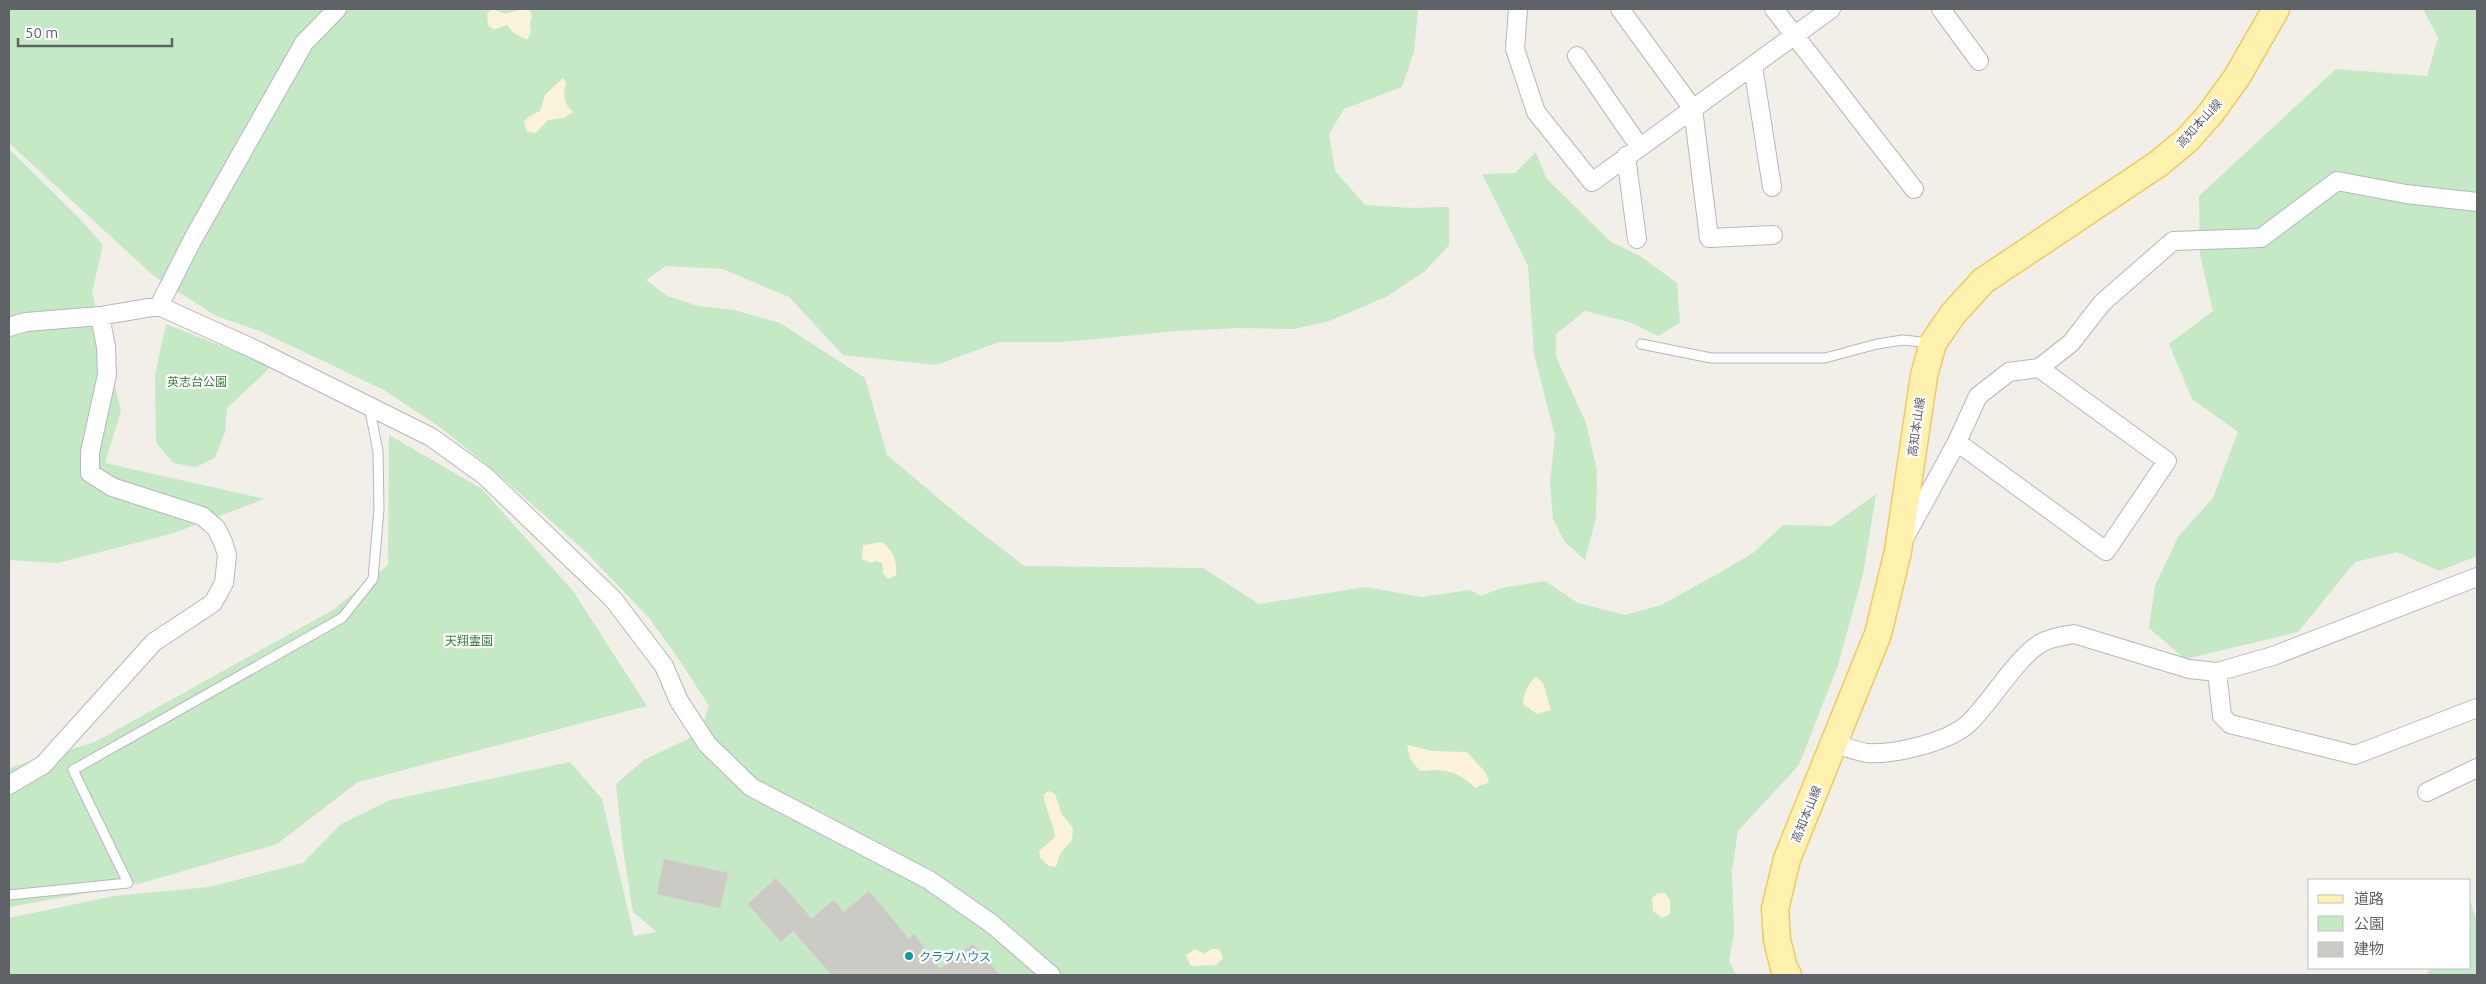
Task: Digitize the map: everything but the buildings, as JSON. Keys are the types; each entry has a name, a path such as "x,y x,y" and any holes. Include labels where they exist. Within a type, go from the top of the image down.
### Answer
{"main road":[{"name":"高知本山線","path":"1788,975 1784,968 1777,940 1775,909 1787,859 1878,634 1898,551 1924,376 1934,343 1953,314 1983,281 2158,164 2188,139 2237,77 2276,9"}],"street":[{"path":"159,306 198,229 304,43 337,9"},
{"path":"1518,9 1515,49 1536,112 1592,182 1632,151 1831,9"},
{"path":"1620,9 1693,109 1709,238 1773,235"},
{"path":"1774,9 1914,189"},
{"path":"1941,9 1979,61"},
{"path":"1577,56 1632,151 1637,239"},
{"path":"1753,66 1772,187"},
{"path":"1898,551 1957,442 1978,396 2009,372 2039,368 2071,343 2102,303 2173,241 2261,238 2338,181 2406,194 2477,202"},
{"path":"9,327 26,322 100,316 159,306 256,350 432,438 485,476 613,599 664,666 679,701 707,744 751,787 930,880 992,924 1051,975"},
{"path":"9,785 43,765 154,642 212,603 224,583 227,555 223,542 216,528 202,516 112,487 90,473 90,452 107,375 106,347 100,316"},
{"path":"1957,442 2106,551 2167,462 2039,368"},
{"path":"1834,744 1867,753 1906,749 1943,738 1967,724 2024,658 2040,643 2057,637 2074,634 2189,669 2217,672 2273,656 2477,577"},
{"path":"2217,672 2222,716 2230,724 2355,756 2477,708"},
{"path":"2427,792 2477,768"}],"lane":[{"path":"1641,344 1711,358 1825,358 1876,344 1903,340 1934,343"},
{"path":"9,896 128,883 73,770 342,618 372,579 379,509 378,451 369,406"}],"green space":[{"path":"9,9 1418,9 1414,52 1402,87 1344,109 1329,134 1335,171 1365,205 1412,208 1449,207 1449,245 1425,271 1386,297 1329,321 1294,329 1238,328 1176,331 1063,342 999,342 936,365 843,355 789,297 723,269 666,266 646,280 667,296 698,306 734,310 780,323 865,378 887,455 956,513 1024,566 1203,568 1259,604 1365,587 1422,597 1470,590 1481,596 1501,588 1545,581 1578,603 1625,615 1661,605 1714,576 1753,553 1783,525 1831,526 1876,494 1863,574 1838,665 1799,765 1738,831 1732,871 1734,934 1729,961 1736,975 9,975 9,918 114,896 209,887 303,863 341,824 390,800 570,762 602,799 634,936 657,932 633,912 623,849 616,784 644,760 700,733 709,706 650,619 586,552 491,468 441,428 384,390 260,331 216,316 155,277 9,143"},
{"path":"2423,9 2477,9 2477,556 2439,571 2397,552 2355,562 2298,632 2185,659 2149,628 2155,586 2178,537 2213,498 2238,432 2192,399 2169,344 2213,311 2200,255 2199,196 2336,69 2427,76 2438,38"},
{"path":"9,149 80,219 103,245 92,292 121,411 105,463 265,499 171,534 57,563 9,560"},
{"path":"1536,152 1546,178 1611,242 1640,256 1677,283 1680,323 1658,336 1629,322 1585,311 1556,334 1556,357 1586,423 1597,470 1596,518 1585,560 1565,542 1553,519 1550,482 1555,436 1534,354 1528,266 1482,174 1515,173"},
{"name":"英志台公園","path":"166,324 272,366 227,408 225,432 215,458 196,467 173,463 156,442 155,375"},
{"name":"天翔霊園","path":"389,435 482,489 573,591 647,706 358,782 277,844 142,883 9,907 9,768 95,742 333,610 388,565"},
{"path":"2471,903 2477,922 2477,975 2426,975 2429,969 2471,969"}],"sand":[{"path":"492,9 505,14 521,9 529,10 532,16 531,31 527,40 514,33 507,25 497,29 490,27 487,14"},
{"path":"563,78 566,82 564,91 567,105 573,112 564,118 548,120 536,133 527,132 524,122 528,117 540,111 545,95"},
{"path":"882,542 892,553 896,565 896,575 888,579 883,573 882,563 876,561 871,563 862,559 863,545"},
{"path":"1536,677 1543,683 1551,710 1537,714 1523,704 1526,689"},
{"path":"1407,745 1432,751 1467,752 1486,773 1489,782 1475,788 1462,777 1450,772 1437,770 1420,771 1410,759"},
{"path":"1049,791 1055,794 1062,815 1073,828 1072,840 1060,854 1056,867 1049,866 1040,858 1039,851 1055,837 1044,799 1044,794"},
{"path":"1658,893 1665,893 1670,900 1670,914 1662,918 1653,911 1652,898"},
{"path":"1195,949 1205,954 1211,949 1219,949 1223,958 1216,965 1191,966 1186,955"}],"place":[{"name":"クラブハウス","path":"909,956"}]}
